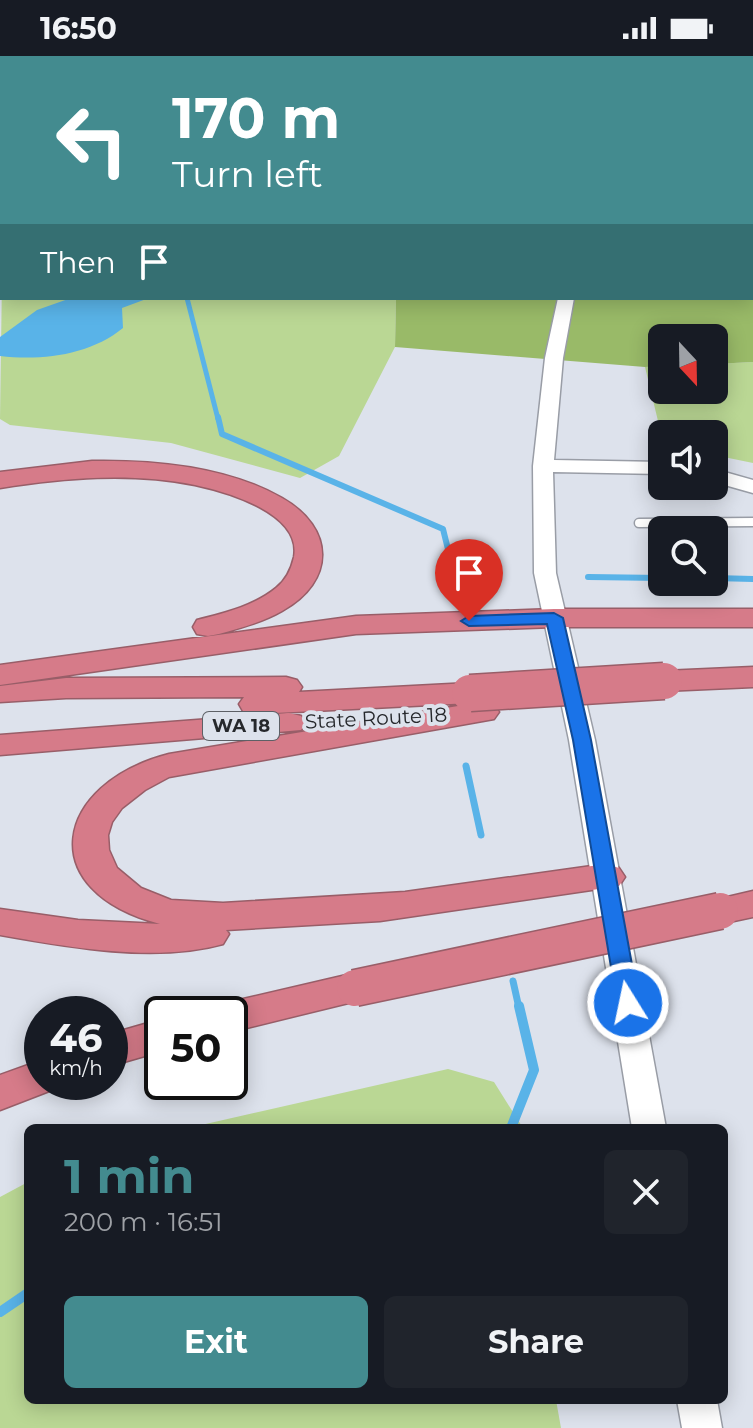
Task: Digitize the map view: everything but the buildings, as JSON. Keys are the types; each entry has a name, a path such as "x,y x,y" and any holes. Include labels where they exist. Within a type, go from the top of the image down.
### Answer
{"highway":[{"path":"0,480 80,469 152,470 185,475 235,489 278,507 298,522 306,535 310,549 307,574 284,597 268,607 227,622 55,665"},
{"path":"0,675 356,625 554,618 753,618"},
{"name":"State Route 18","path":"0,745 476,702 669,691 753,677"},
{"path":"0,695 66,688 234,686 327,688 414,695"},
{"name":"State Route 18","path":"669,691 753,697"},
{"name":"State Route 18","path":"0,721 414,695 476,702"},
{"path":"403,904 225,917 168,913 117,890 100,873 92,854 90,835 98,815 110,800 129,784 169,765 476,702"},
{"path":"0,922 91,935 190,936 606,877"},
{"path":"248,1013 736,907"},
{"path":"0,1093 24,1083"}],"main road":[{"path":"566,300 554,358 543,466 545,573 582,740 648,1124"},
{"path":"543,466 648,468"},
{"path":"728,479 753,487"},
{"path":"698,1404 702,1428"}],"lane":[{"path":"639,523 753,522"}],"green space":[{"path":"2,300 396,300 395,347 339,456 300,478 171,443 10,425 0,419"},
{"path":"396,300 753,300 753,362 728,363 728,324 648,324 648,367 395,347"},
{"path":"753,362 753,463 728,458 728,420 658,420 654,404 728,404 728,363"},
{"path":"448,1069 494,1082 520,1124 206,1124"},
{"path":"24,1184 24,1404 557,1404 561,1428 0,1428 0,1197"}],"water":[{"path":"65,300 144,300 122,308 123,328 81,350 32,358 0,356 0,337 37,310"}],"waterway":[{"path":"188,300 218,419"},
{"path":"218,417 222,434 443,529 455,579"},
{"path":"588,577 648,578"},
{"path":"455,579 499,578"},
{"path":"728,578 753,579"},
{"path":"455,579 460,598"},
{"path":"466,766 481,835"},
{"path":"513,981 519,1008"},
{"path":"513,1124 534,1070 519,1006"},
{"path":"0,1312 24,1296"}],"route":[{"path":"469,621 554,618 582,740 628,1003"}]}
